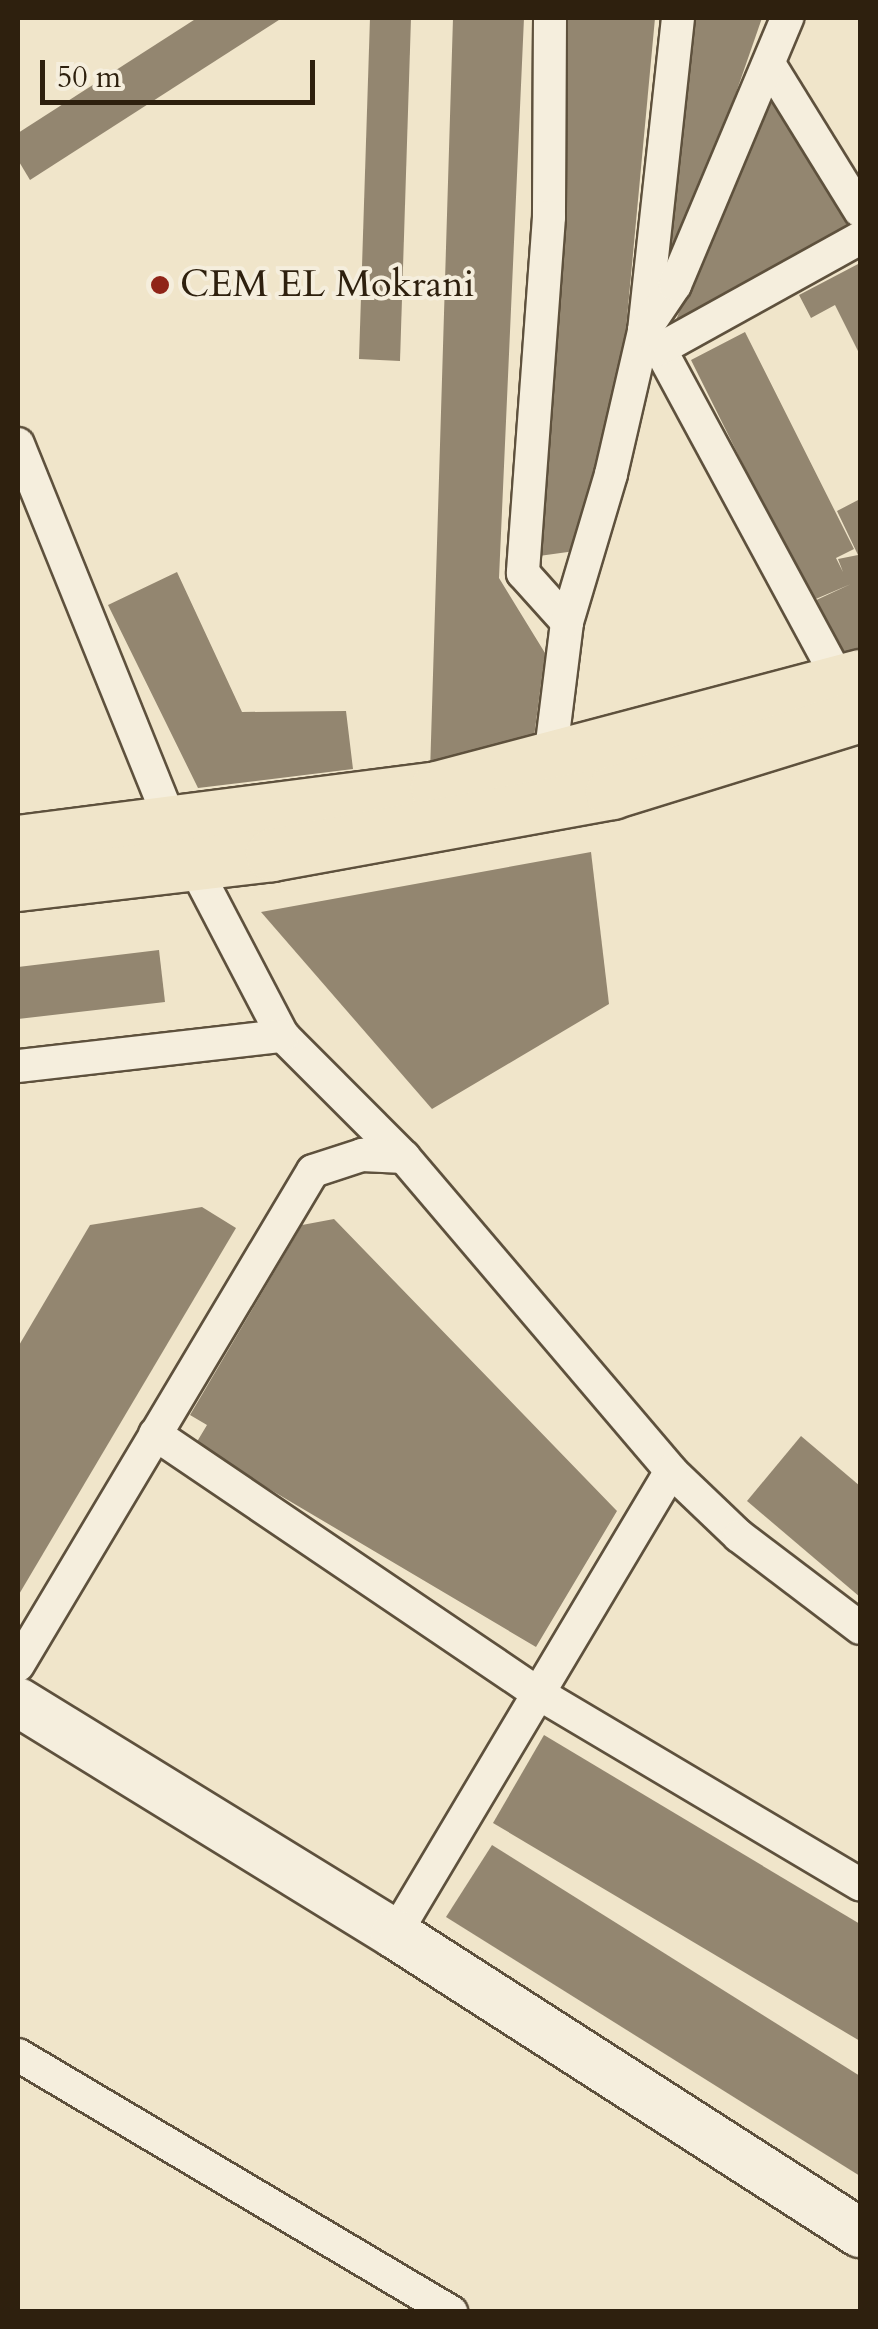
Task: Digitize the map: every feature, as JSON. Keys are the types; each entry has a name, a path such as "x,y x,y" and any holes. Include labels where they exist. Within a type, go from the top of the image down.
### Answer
{"main road":[{"path":"18,885 180,844 437,788 548,782 855,697"},
{"path":"18,842 180,844"}],"street":[{"path":"550,18 549,218 523,572 567,622"},
{"path":"678,18 652,340 855,697"},
{"path":"548,782 567,622 652,340 771,67 787,18"},
{"path":"771,67 860,211"},
{"path":"652,340 860,238"},
{"path":"18,444 180,844 282,1036 404,1157 670,1470 740,1536 860,1628"},
{"path":"18,1066 282,1036"},
{"path":"18,1665 312,1170 362,1155 404,1157"},
{"path":"155,1434 536,1692 860,1884"},
{"path":"395,1934 670,1470"},
{"path":"18,1702 395,1934 860,2233"},
{"path":"18,2055 451,2312"}],"building":[{"path":"197,18 282,18 30,180 18,160 18,133"},
{"path":"370,18 411,18 400,361 359,359"},
{"path":"453,18 524,18 499,578 545,653 533,745 430,773"},
{"path":"560,18 655,18 616,436 575,551 539,556"},
{"path":"684,18 762,18 673,274 657,272"},
{"path":"771,82 858,228 699,322 676,320"},
{"path":"860,263 860,355 835,305 811,318 799,295"},
{"path":"745,332 854,549 836,558 843,572 838,559 858,555 837,511 860,499 860,665 846,672 812,602 851,584 811,601 691,360"},
{"path":"177,572 242,712 346,711 353,769 198,788 108,605"},
{"path":"591,852 609,1004 432,1109 261,912"},
{"path":"159,950 165,1002 18,1019 18,967"},
{"path":"202,1207 236,1228 18,1596 18,1347 90,1225"},
{"path":"334,1219 617,1511 536,1647 195,1445 207,1425 190,1415 302,1225"},
{"path":"801,1436 860,1486 860,1597 747,1501"},
{"path":"544,1735 860,1924 860,2041 493,1823"},
{"path":"492,1845 860,2076 860,2176 446,1917"}],"place":[{"name":"CEM EL Mokrani","path":"160,285"}]}
